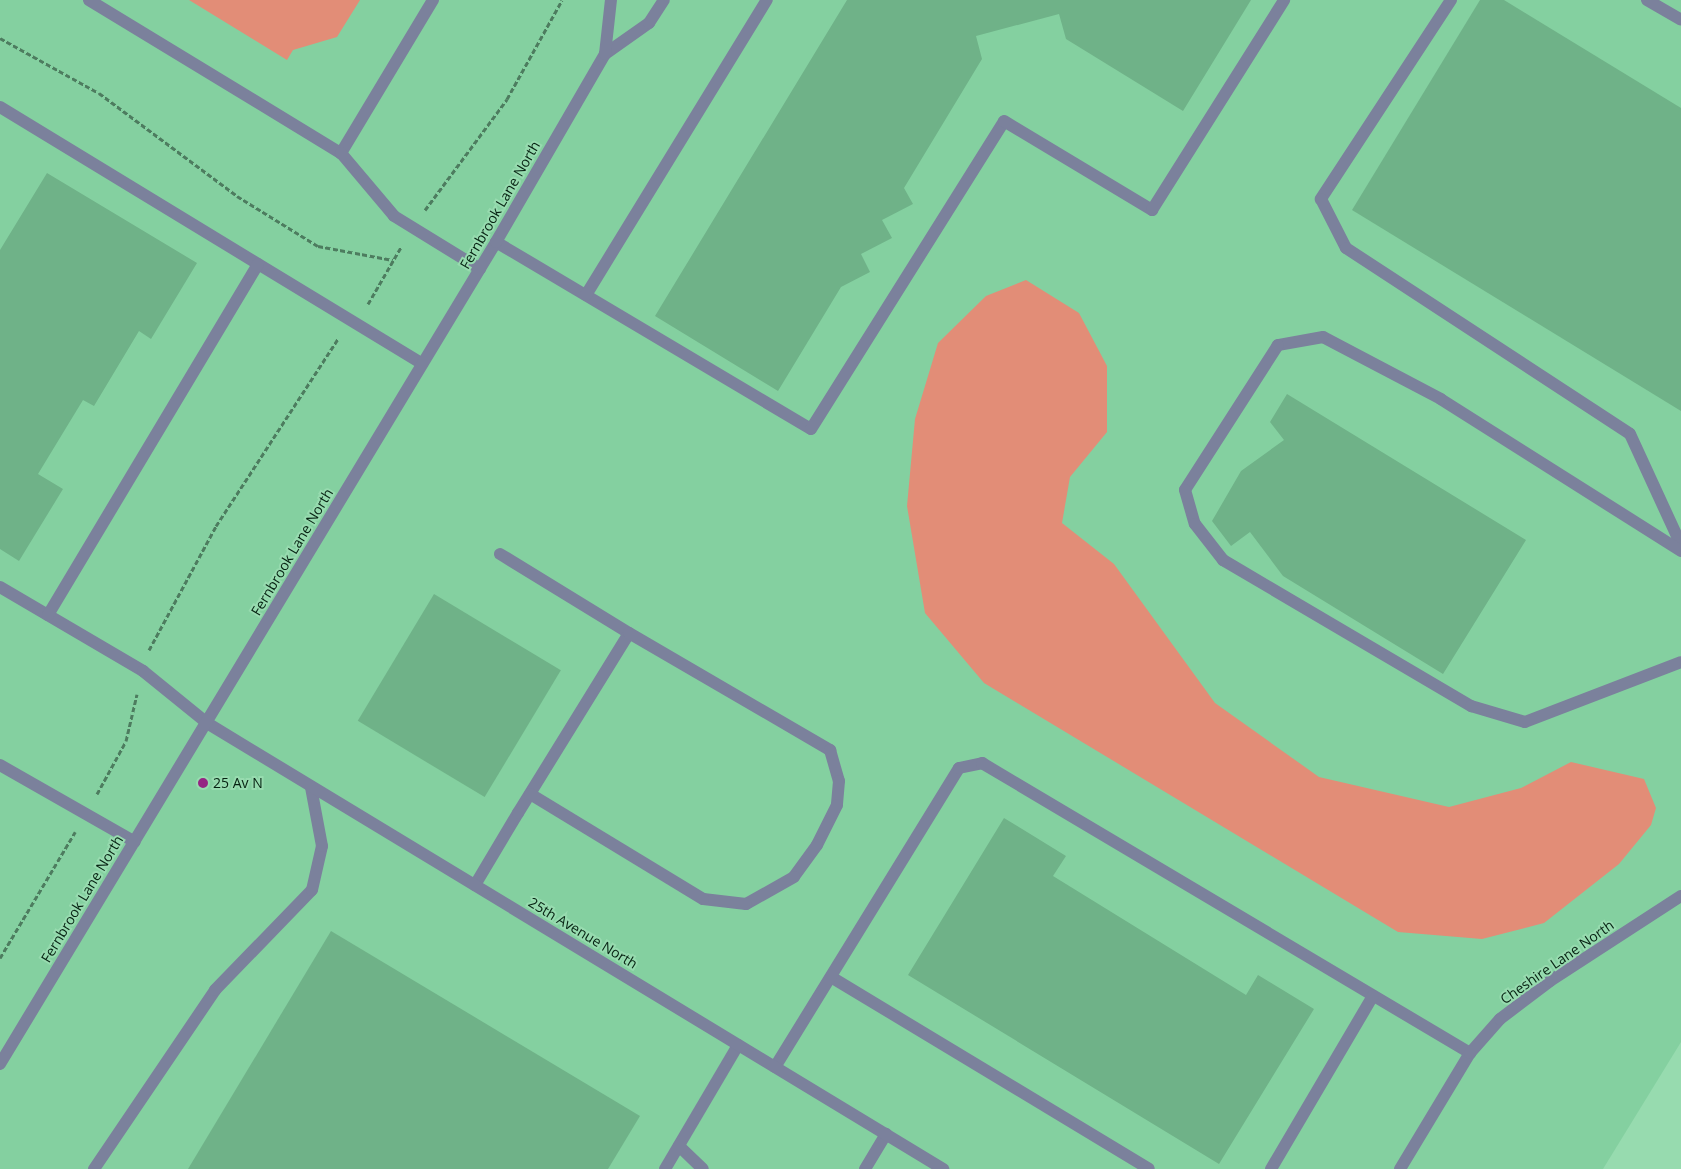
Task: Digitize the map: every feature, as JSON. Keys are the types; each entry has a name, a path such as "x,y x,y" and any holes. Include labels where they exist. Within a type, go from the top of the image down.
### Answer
{"street":[{"path":"89,0 341,153 394,216 480,270"},
{"path":"341,153 433,0"},
{"name":"Fernbrook Lane North","path":"0,1064 480,270 605,54 612,0"},
{"name":"Fernbrook Lane North","path":"605,54 649,23 664,0"},
{"path":"586,296 766,0"},
{"path":"496,242 811,429 1004,121 1152,210 1284,0"},
{"path":"1451,0 1321,199 1346,248 1630,434 1681,545"},
{"path":"1647,0 1681,20"},
{"path":"0,107 422,364"},
{"path":"48,615 258,264"},
{"path":"1681,551 1441,399 1323,337 1278,345 1185,490 1195,524 1223,560 1471,706 1525,722 1681,662"},
{"path":"500,554 629,633 830,750 839,781 836,806 817,846 794,877 746,904 702,899 530,794"},
{"name":"25th Avenue North","path":"0,586 143,671 207,723 943,1169"},
{"path":"475,885 629,633"},
{"path":"775,1067 959,768 982,763 1470,1053"},
{"path":"0,765 135,842"},
{"path":"94,1169 216,990 312,890 322,846 312,787"},
{"name":"Cheshire Lane North","path":"1400,1169 1470,1053 1500,1019 1538,990 1681,896"},
{"path":"831,977 1149,1169"},
{"path":"1271,1169 1373,996"},
{"path":"665,1169 738,1045"},
{"path":"865,1169 886,1134"},
{"path":"679,1146 703,1169"}],"path":[{"path":"0,958 87,813 126,741 148,650 216,526 352,322 374,296 412,228 507,99 562,0"},
{"path":"0,38 99,93 237,196 318,246 393,260"}],"shaded area":[{"path":"0,0 1681,0 1681,1042 1603,1169 0,1169"},
{"path":"189,0 360,0 337,37 293,50 287,60"},
{"path":"1026,280 1079,313 1107,366 1107,432 1070,477 1062,523 1114,564 1215,703 1319,777 1449,807 1521,788 1571,762 1644,779 1656,808 1651,825 1619,864 1544,923 1482,939 1398,932 984,683 925,613 907,506 915,419 938,343 986,296"}],"building":[{"path":"847,0 1251,0 1183,111 1066,39 1059,14 976,36 982,59 904,188 913,204 882,220 892,238 861,254 870,272 841,287 778,391 655,316"},
{"path":"1480,0 1504,0 1681,108 1681,411 1352,210"},
{"path":"47,173 197,263 151,339 139,331 94,406 83,400 38,474 63,489 19,561 0,549 0,250"},
{"path":"1287,394 1526,540 1443,674 1283,576 1250,532 1231,546 1212,521 1241,471 1284,440 1270,422"},
{"path":"434,594 561,670 485,797 358,721"},
{"path":"1004,818 1066,856 1053,876 1246,995 1258,975 1314,1009 1219,1164 908,975"},
{"path":"331,931 640,1116 608,1169 188,1169"}],"place":[{"name":"25 Av N","path":"203,783"}]}
